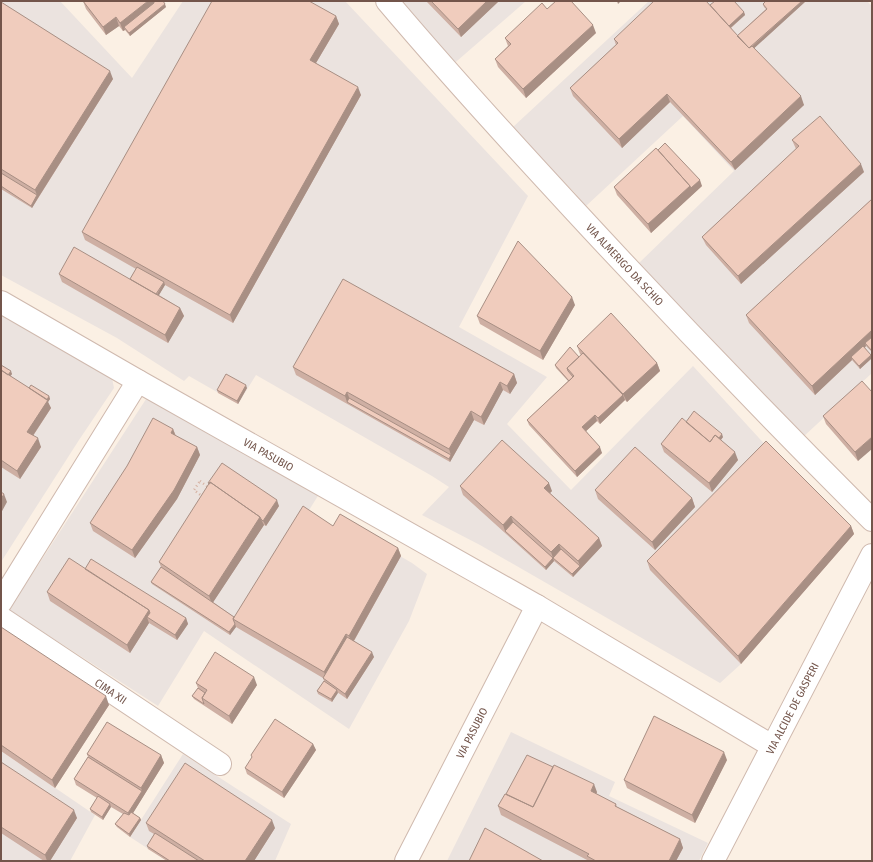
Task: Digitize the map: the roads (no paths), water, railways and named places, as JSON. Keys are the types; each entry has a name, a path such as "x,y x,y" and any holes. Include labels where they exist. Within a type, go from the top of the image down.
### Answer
{"street":[{"name":"VIA ALMERIGO DA SCHIO","path":"387,1 499,129 640,282 872,520"},
{"name":"VIA PASUBIO","path":"1,302 537,606 772,746"},
{"path":"1,602 138,381"},
{"name":"VIA ALCIDE DE GASPERI","path":"713,861 872,555"},
{"name":"VIA PASUBIO","path":"406,861 537,606"},
{"name":"CIMA XII","path":"1,618 220,764"}]}
